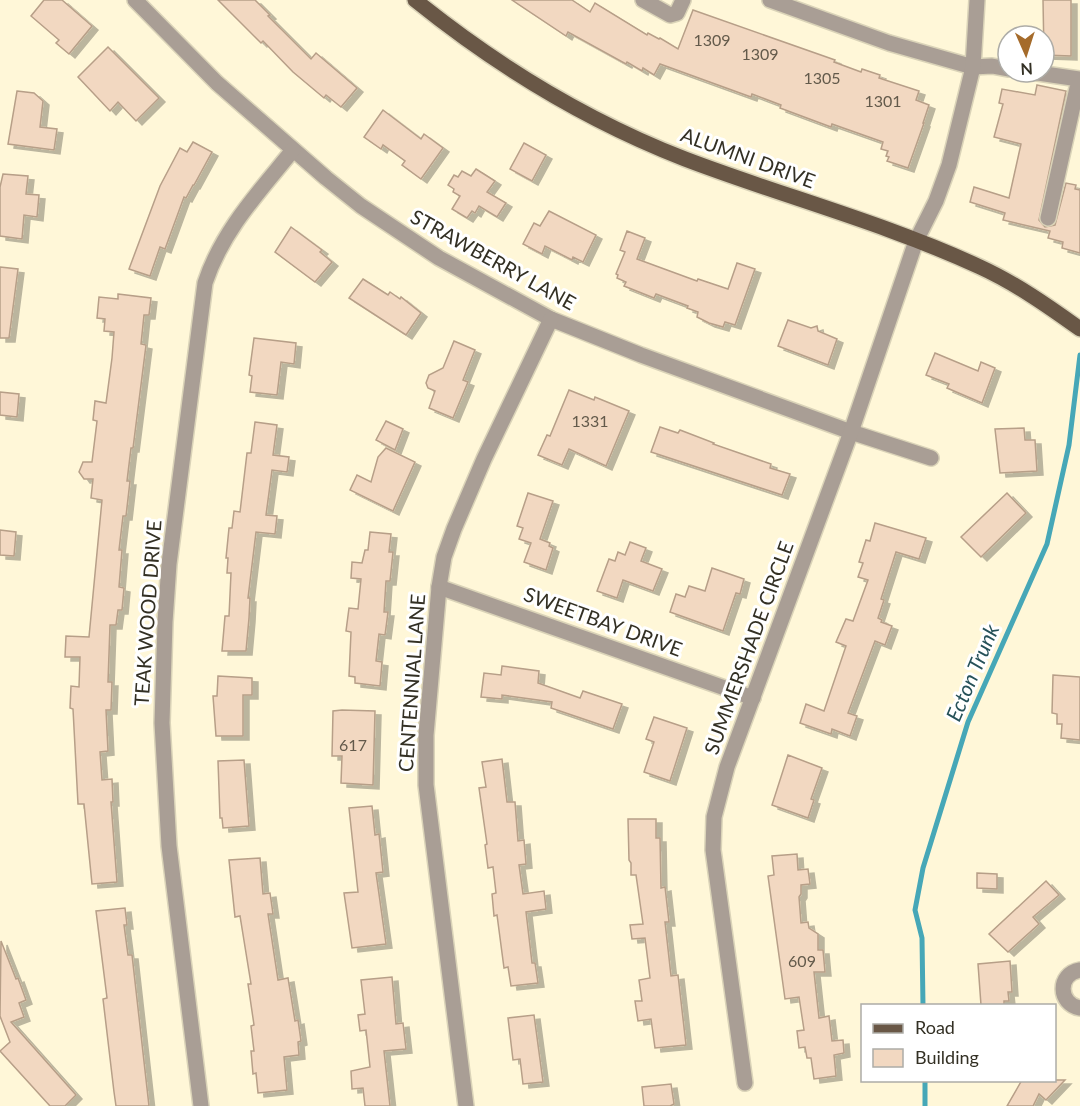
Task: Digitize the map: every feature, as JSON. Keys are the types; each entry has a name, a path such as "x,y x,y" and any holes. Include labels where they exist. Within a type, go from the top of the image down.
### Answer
{"main road":[{"name":"ALUMNI DRIVE","path":"416,0 451,29 502,64 597,120 684,159 916,241 979,267 1046,304 1080,329"}],"street":[{"name":"STRAWBERRY LANE","path":"135,0 217,83 293,150 361,206 439,258 551,319 641,355 851,432 931,458"},
{"path":"643,0 670,15 677,13 683,0"},
{"path":"770,0 889,43 973,67 996,67"},
{"name":"SUMMERSHADE CIRCLE","path":"745,1083 713,850 713,829 719,793 851,432 916,241 936,201 949,165 973,67 977,0"},
{"path":"1048,218 1079,76 1056,74"},
{"name":"TEAK WOOD DRIVE","path":"201,1106 166,807 162,723 165,622 170,564 205,283 219,247 231,226 293,150"},
{"name":"CENTENNIAL LANE","path":"466,1106 426,785 426,735 439,587 444,557 454,529 484,459 551,319"},
{"name":"SWEETBAY DRIVE","path":"439,587 753,698"},
{"path":"1080,970 1070,974 1063,985 1062,992 1067,1002 1080,1008"}],"building":[{"path":"44,0 62,0 92,26 69,54 56,43 59,40 31,16"},
{"path":"218,0 255,0 311,59 316,53 357,88 341,107 326,95 324,98 293,72 263,41 261,43"},
{"path":"512,0 572,0 590,12 595,3 647,35 648,33 660,38 678,49 693,10 835,60 834,62 861,72 862,69 880,75 879,78 919,91 916,100 929,105 908,168 887,161 888,151 881,149 883,142 832,124 831,127 780,108 781,105 752,94 751,97 660,64 654,75 643,68 642,71 568,32 566,36"},
{"path":"1043,0 1071,0 1071,56 1056,55 1056,24 1043,24"},
{"path":"108,47 159,98 136,121 118,102 110,111 78,77"},
{"path":"1037,85 1066,91 1039,220 1045,227 1055,225 1066,183 1076,185 1075,189 1080,190 1080,253 1062,248 1063,242 1048,238 1050,231 1003,220 1005,213 970,202 974,187 1009,198 1021,144 994,137 1003,104 999,103 1002,89 1035,95"},
{"path":"17,91 34,93 43,101 40,127 57,129 54,150 8,144"},
{"path":"383,110 421,139 424,134 443,148 421,179 402,165 405,161 383,145 381,149 364,137"},
{"path":"193,142 212,152 186,198 184,197 165,249 160,247 150,276 129,269 160,186 180,148 187,152"},
{"path":"524,143 546,155 532,181 510,169"},
{"path":"476,169 495,181 487,192 506,203 497,217 479,206 475,213 472,211 467,218 452,209 460,196 448,185 454,175 458,177 462,171 471,176"},
{"path":"3,174 28,176 26,194 39,195 37,217 24,215 22,239 0,236 0,187"},
{"path":"549,211 596,235 583,262 573,257 572,260 545,246 542,254 523,244 534,223 540,226"},
{"path":"291,227 322,250 320,252 332,262 315,282 275,252"},
{"path":"627,231 645,238 637,259 697,281 698,279 728,289 737,263 755,269 735,325 725,322 723,327 709,323 697,317 698,312 687,308 688,306 656,294 654,298 624,286 626,282 617,278 616,274 625,252 620,250"},
{"path":"0,267 18,269 9,338 0,338"},
{"path":"363,279 388,295 390,292 400,299 401,297 421,313 406,335 349,298"},
{"path":"118,294 151,298 149,315 144,315 141,344 146,345 127,481 130,481 126,516 123,516 119,550 122,550 119,587 124,588 122,610 118,610 116,625 110,625 108,682 112,682 111,710 106,710 108,751 100,752 102,780 112,779 113,802 111,802 117,882 92,884 84,804 78,804 73,709 70,708 71,686 79,687 80,657 65,657 66,636 89,637 102,500 91,498 93,479 84,479 79,472 83,462 92,462 97,421 93,420 95,401 106,403 112,358 114,332 104,331 105,319 97,318 99,297 118,299"},
{"path":"788,320 811,328 817,326 818,331 837,339 828,365 778,346"},
{"path":"254,338 296,343 294,364 281,362 277,395 250,392 252,376 249,375"},
{"path":"454,341 475,350 463,380 468,382 453,418 429,408 435,391 428,388 426,383 429,375 443,368"},
{"path":"935,353 978,371 981,362 995,368 982,403 947,388 949,384 926,375"},
{"path":"569,390 594,400 595,397 629,411 606,466 569,449 562,465 538,455 547,435 550,436"},
{"path":"0,392 19,394 17,417 0,415"},
{"path":"386,421 403,429 395,450 376,440"},
{"path":"255,422 277,425 273,455 289,457 287,472 272,470 266,515 277,516 275,534 256,532 248,598 250,598 246,651 222,651 225,616 229,616 231,573 227,573 228,558 226,558 229,528 232,528 234,511 240,512 247,453 251,453"},
{"path":"660,427 678,433 680,430 771,464 770,468 790,474 782,495 651,452"},
{"path":"1024,428 1025,440 1035,440 1037,471 1000,473 995,429"},
{"path":"386,448 415,462 393,511 350,490 357,475 371,482 378,457"},
{"path":"528,493 553,501 540,539 550,543 549,546 553,548 546,570 524,562 531,543 519,539 523,528 517,526"},
{"path":"1007,493 1026,513 981,557 961,537"},
{"path":"875,523 926,538 919,559 896,552 881,599 884,600 878,618 882,620 881,622 892,626 885,645 875,641 848,713 857,716 850,736 832,729 831,734 800,723 806,704 824,711 846,646 836,642 846,619 853,621 868,580 858,577 863,563 859,562 866,540 870,541"},
{"path":"0,530 16,532 14,556 0,555"},
{"path":"370,532 391,534 389,552 393,552 390,581 386,581 384,612 388,612 385,635 379,634 376,661 382,662 380,686 355,683 355,677 349,676 351,632 346,631 349,608 358,609 361,579 351,578 352,562 362,563 365,550 368,550"},
{"path":"630,542 646,548 641,561 662,569 653,591 623,580 617,598 597,591 609,559 615,561 618,552 625,555"},
{"path":"712,568 744,579 740,594 736,593 723,631 670,612 676,594 685,597 689,586 705,591"},
{"path":"502,666 539,671 538,683 580,698 583,691 622,704 613,729 551,708 552,702 502,695 502,699 481,697 484,673 501,675"},
{"path":"1053,675 1080,677 1080,740 1061,738 1062,724 1057,724 1057,714 1052,713"},
{"path":"218,676 252,678 252,695 243,695 243,736 216,736 213,696 217,696"},
{"path":"333,711 375,711 373,785 341,783 342,756 332,756"},
{"path":"654,717 687,728 670,781 644,772 654,742 646,739"},
{"path":"788,755 822,768 811,799 814,800 808,818 772,805"},
{"path":"502,759 507,802 515,802 518,841 524,840 526,864 519,865 523,894 544,891 546,909 526,912 532,963 535,963 538,983 511,986 508,967 504,968 497,915 494,916 492,894 496,893 493,867 488,868 479,788 486,787 482,762"},
{"path":"244,760 249,826 223,828 222,818 220,818 218,761"},
{"path":"372,806 375,835 379,834 383,872 376,873 386,944 352,948 344,893 358,892 349,808"},
{"path":"628,819 656,819 656,838 660,838 661,888 665,887 669,922 665,922 671,976 678,975 686,1045 655,1048 651,1019 638,1021 635,1001 642,1001 639,980 650,978 645,938 632,939 630,925 643,924 636,875 631,875"},
{"path":"797,854 798,870 808,869 810,884 801,885 799,897 801,923 808,922 809,928 818,934 818,950 823,950 825,972 814,972 819,1018 829,1016 832,1041 843,1040 844,1053 834,1055 836,1076 814,1079 811,1058 807,1058 805,1047 799,1048 797,1031 804,1030 799,997 785,999 768,876 774,875 772,856"},
{"path":"260,858 263,894 270,893 273,914 268,914 278,980 288,978 295,1021 298,1020 301,1041 298,1042 299,1055 284,1057 287,1090 258,1093 256,1073 253,1074 251,1051 254,1051 251,1026 254,1025 248,984 251,984 240,916 235,917 229,860"},
{"path":"977,873 997,874 997,889 977,888"},
{"path":"1046,881 1059,895 1033,917 1039,924 1008,952 989,934"},
{"path":"125,908 127,925 124,925 128,955 132,955 149,1106 116,1106 114,1092 103,999 107,998 96,911"},
{"path":"1,941 26,1000 19,1003 24,1017 11,1022 76,1095 65,1106 50,1106 0,1051 10,1042 0,1016"},
{"path":"1010,961 1012,992 1008,992 1009,1001 1004,1001 1004,1004 981,1004 978,964"},
{"path":"392,977 396,1024 403,1023 406,1049 384,1051 390,1106 365,1106 363,1088 352,1089 351,1071 370,1067 366,1030 360,1031 358,1015 365,1014 361,980"},
{"path":"534,1015 543,1082 523,1084 520,1059 513,1060 508,1018"},
{"path":"1065,1080 1046,1100 1039,1094 1033,1106 1007,1106 1021,1082"},
{"path":"671,1084 674,1104 644,1106 642,1087"}],"waterway":[{"name":"Ecton Trunk","path":"923,1004 922,938 915,910 923,868 968,722 1047,544 1069,445 1080,355"},
{"name":"Ecton Trunk","path":"925,1082 925,1106"}]}
